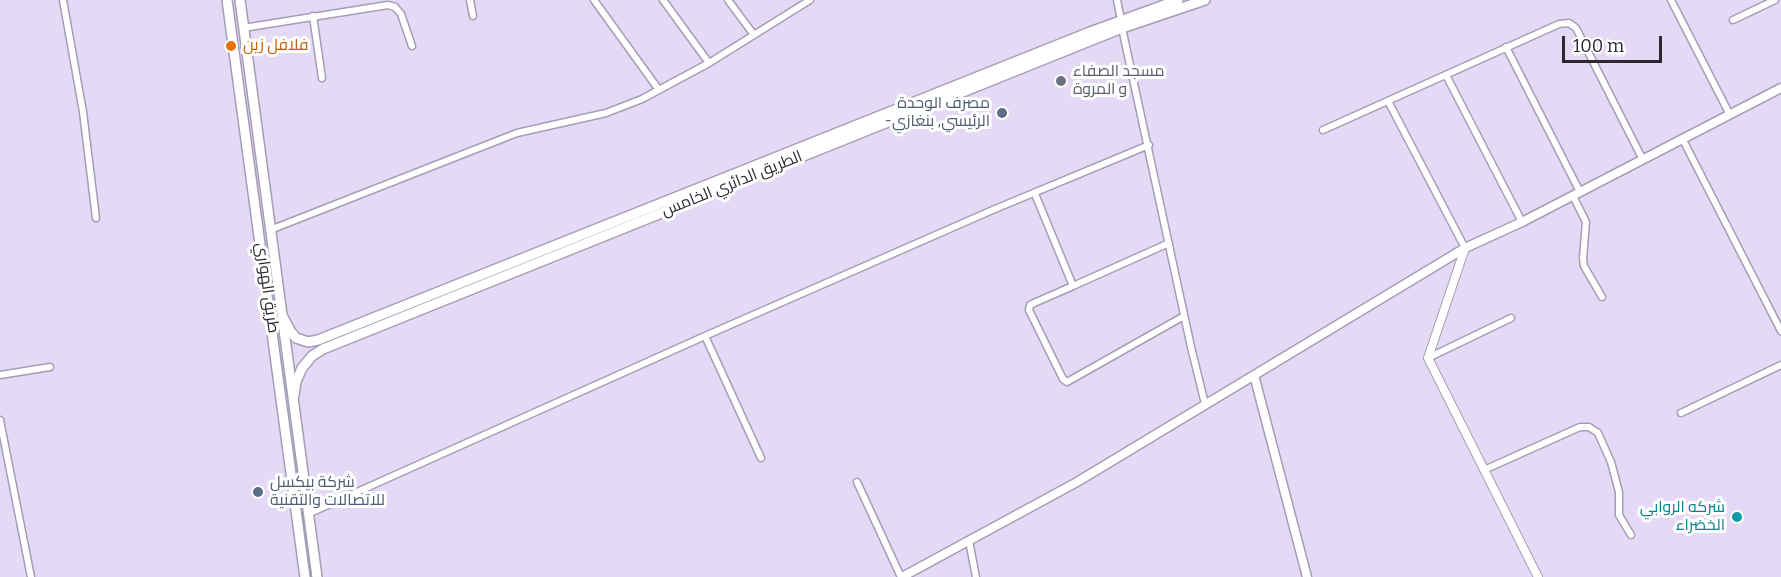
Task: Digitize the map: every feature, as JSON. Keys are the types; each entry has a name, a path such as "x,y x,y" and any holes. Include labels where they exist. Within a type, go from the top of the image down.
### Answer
{"main road":[{"name":"طريق الهواري","path":"227,0 305,576"},
{"name":"طريق الهواري","path":"240,0 316,575"},
{"name":"الطريق الدائري الخامس","path":"294,404 294,389 302,368 323,349 622,224 1178,0"},
{"name":"الطريق الدائري الخامس","path":"1122,24 1205,0"},
{"path":"901,577 1077,482 1465,248 1522,222 1781,88"},
{"name":"الطريق الدائري الخامس","path":"280,310 294,335 304,341 318,340 622,224"},
{"path":"1254,375 1306,574"},
{"path":"305,576 316,575"}],"street":[{"path":"63,0 83,112 96,218"},
{"path":"470,0 473,16"},
{"path":"594,0 659,90"},
{"path":"663,0 709,63"},
{"path":"728,0 754,35"},
{"path":"1116,0 1205,404"},
{"path":"1671,0 1730,116"},
{"path":"1733,20 1775,0"},
{"path":"269,230 503,138 606,113 642,99 709,63 806,1"},
{"path":"243,28 385,5 392,6 401,14 412,46"},
{"path":"313,16 322,78"},
{"path":"1323,130 1506,47 1559,24 1569,23 1576,28 1643,160"},
{"path":"1506,47 1577,194 1586,222 1584,266 1602,297"},
{"path":"1446,75 1522,222"},
{"path":"1388,101 1465,248 1428,358 1538,577"},
{"path":"1683,140 1781,331"},
{"path":"308,514 705,336 1149,145"},
{"path":"1035,194 1073,286"},
{"path":"1169,243 1034,303 1030,305 1029,310 1063,379 1067,382 1184,316"},
{"path":"1428,358 1511,318"},
{"path":"705,336 761,458"},
{"path":"1682,413 1781,365"},
{"path":"0,375 50,367"},
{"path":"0,420 31,577"},
{"path":"1484,470 1580,427 1589,427 1598,433 1611,462 1618,492 1619,515 1631,535"},
{"path":"857,482 901,577"},
{"path":"969,541 976,577"},
{"path":"1297,577 1306,574"}],"place":[{"name":"فلافل زين","path":"231,46"},
{"name":"مسجد الصفاء و المروة","path":"1061,81"},
{"name":"مصرف الوحدة -الرئيسي, بنغازي","path":"1002,113"},
{"name":"شركة بيكسل للاتصالات والتقنية","path":"258,492"},
{"name":"شركه الروابي الخضراء","path":"1737,517"}]}
